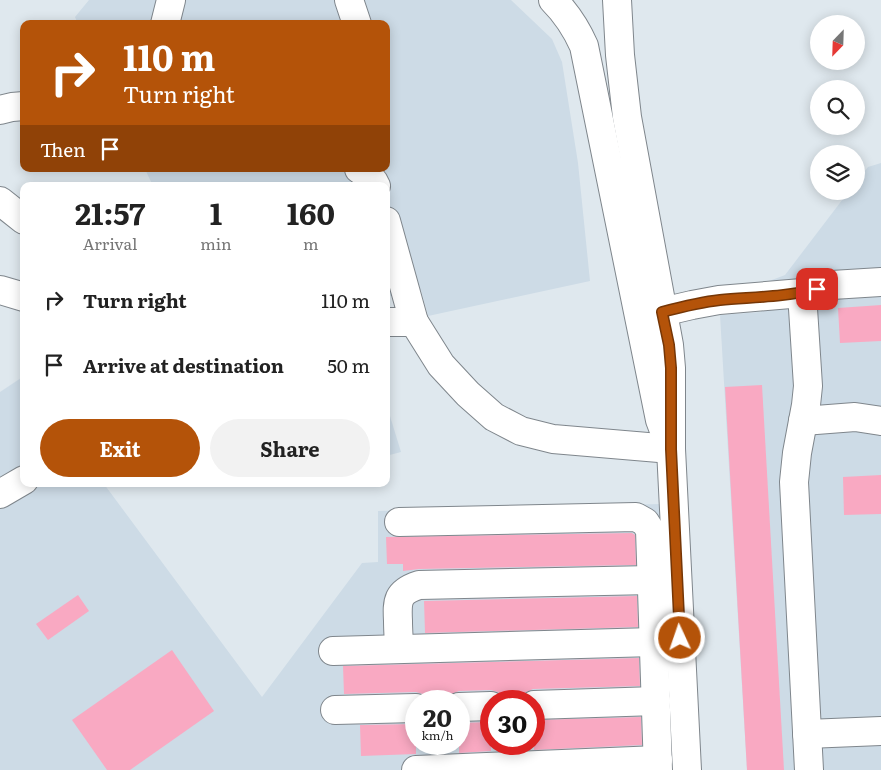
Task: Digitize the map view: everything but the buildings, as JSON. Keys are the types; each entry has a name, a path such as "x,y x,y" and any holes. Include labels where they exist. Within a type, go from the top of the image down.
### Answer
{"street":[{"path":"166,20 171,0"},
{"path":"349,0 356,20"},
{"path":"553,0 562,9 575,28 584,46 660,420 671,449"},
{"path":"617,0 620,55 627,117 669,345 671,368 671,449 687,770"},
{"path":"0,110 20,106"},
{"path":"365,172 374,182"},
{"path":"0,201 20,217"},
{"path":"390,236 414,322 441,365 468,394 494,417 521,431 553,439 671,449"},
{"path":"662,312 719,300 802,293 832,285 881,282"},
{"path":"0,290 20,296"},
{"path":"802,293 808,386 794,482 809,770"},
{"path":"390,322 414,322"},
{"path":"803,421 856,418 881,421"},
{"path":"0,494 20,482"},
{"path":"398,522 636,517 646,522 650,530 658,765 416,770"},
{"path":"399,649 398,605 401,596 409,588 419,585 652,580"},
{"path":"333,651 654,642"},
{"path":"545,705 656,701"},
{"path":"335,710 405,708"},
{"path":"807,734 881,731"}],"shaded area":[{"path":"89,0 511,0 552,39 562,62 578,163 590,281 428,316 421,290 390,296 390,182 151,182 146,172 390,172 390,20 76,20 75,17"},
{"path":"881,163 881,770 747,770 720,315 761,312 761,284 785,275 842,200 865,200 865,171 868,167"},
{"path":"20,379 20,487 106,487 262,697 362,563 378,562 378,511 661,504 672,770 0,770 0,392"},
{"path":"390,416 401,452 390,455"}],"route":[{"path":"680,638 671,449 671,368 669,345 662,312 719,300 789,295 817,289"}]}
